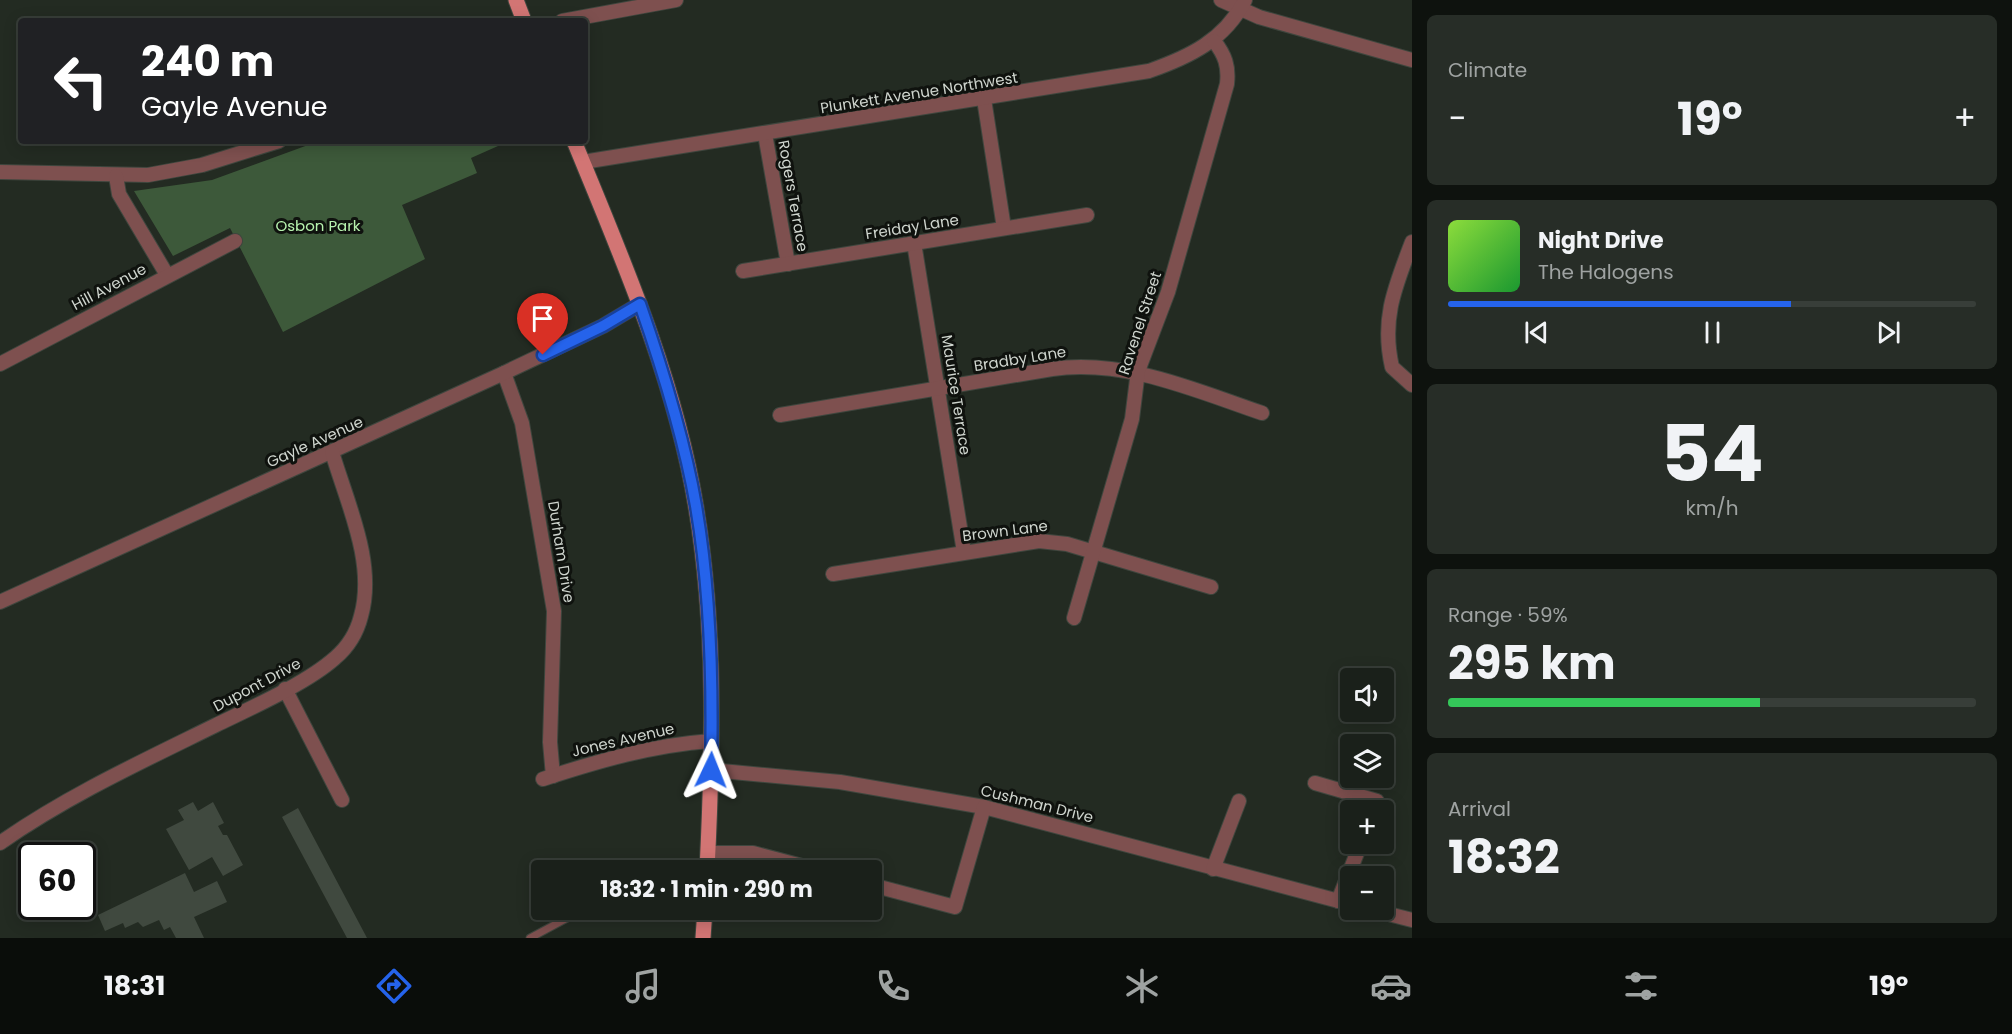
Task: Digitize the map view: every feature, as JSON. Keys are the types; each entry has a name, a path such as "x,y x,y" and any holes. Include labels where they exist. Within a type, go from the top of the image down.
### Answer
{"main road":[{"path":"516,0 523,18"},
{"path":"575,144 640,304 660,361 696,506 711,639 711,770 708,860"},
{"path":"703,938 704,920"}],"street":[{"path":"578,18 675,0"},
{"path":"1221,0 1243,5 1412,60"},
{"name":"Plunkett Avenue Northwest","path":"583,162 1149,71 1187,56 1214,41 1230,25 1243,5"},
{"name":"Ravenel Street","path":"1074,618 1132,419 1138,371 1168,292 1227,84 1227,65 1224,54 1214,41"},
{"path":"984,99 1004,228"},
{"name":"Rogers Terrace","path":"765,134 788,264"},
{"path":"0,172 116,176 176,171 269,144"},
{"path":"116,176 119,194 167,276"},
{"name":"Freiday Lane","path":"743,271 1087,215"},
{"name":"Hill Avenue","path":"0,364 235,241"},
{"path":"1412,242 1399,276 1386,325 1392,367 1412,385"},
{"name":"Maurice Terrace","path":"914,243 964,552"},
{"name":"Gayle Avenue","path":"0,602 504,373 603,326 640,304"},
{"name":"Bradby Lane","path":"780,415 1068,367 1138,371 1262,413"},
{"name":"Durham Drive","path":"504,373 522,423 553,600 548,777"},
{"name":"Dupont Drive","path":"0,843 63,804 285,689 337,657 352,638 362,614 366,585 362,551 332,452"},
{"name":"Brown Lane","path":"833,574 1039,541 1067,544 1211,587"},
{"path":"285,689 342,800"},
{"name":"Jones Avenue","path":"548,777 640,751 678,743 711,741"},
{"name":"Cushman Drive","path":"711,770 840,782 910,792 984,807 1340,901"},
{"path":"1315,783 1374,800"},
{"path":"1213,869 1239,801"},
{"path":"882,888 955,907 984,807"},
{"path":"708,852 753,853 779,860"},
{"path":"1394,916 1412,921"}],"lane":[{"path":"530,938 564,920"}],"green space":[{"name":"Osbon Park","path":"311,144 497,144 498,146 471,158 477,173 402,205 425,259 283,332 230,228 173,256 134,191 212,180"}],"building":[{"path":"193,802 198,811 213,802 224,823 218,826 223,835 227,835 243,865 223,876 212,857 189,870 166,829 184,820 178,810"},
{"path":"298,808 367,938 347,938 282,817"},
{"path":"185,873 194,892 217,881 227,902 194,917 204,938 176,938 170,927 164,930 159,920 143,927 138,922 125,928 123,923 105,931 98,915"}],"route":[{"path":"543,355 621,317 640,304 660,361 681,437 696,506 711,639 711,770"}]}
